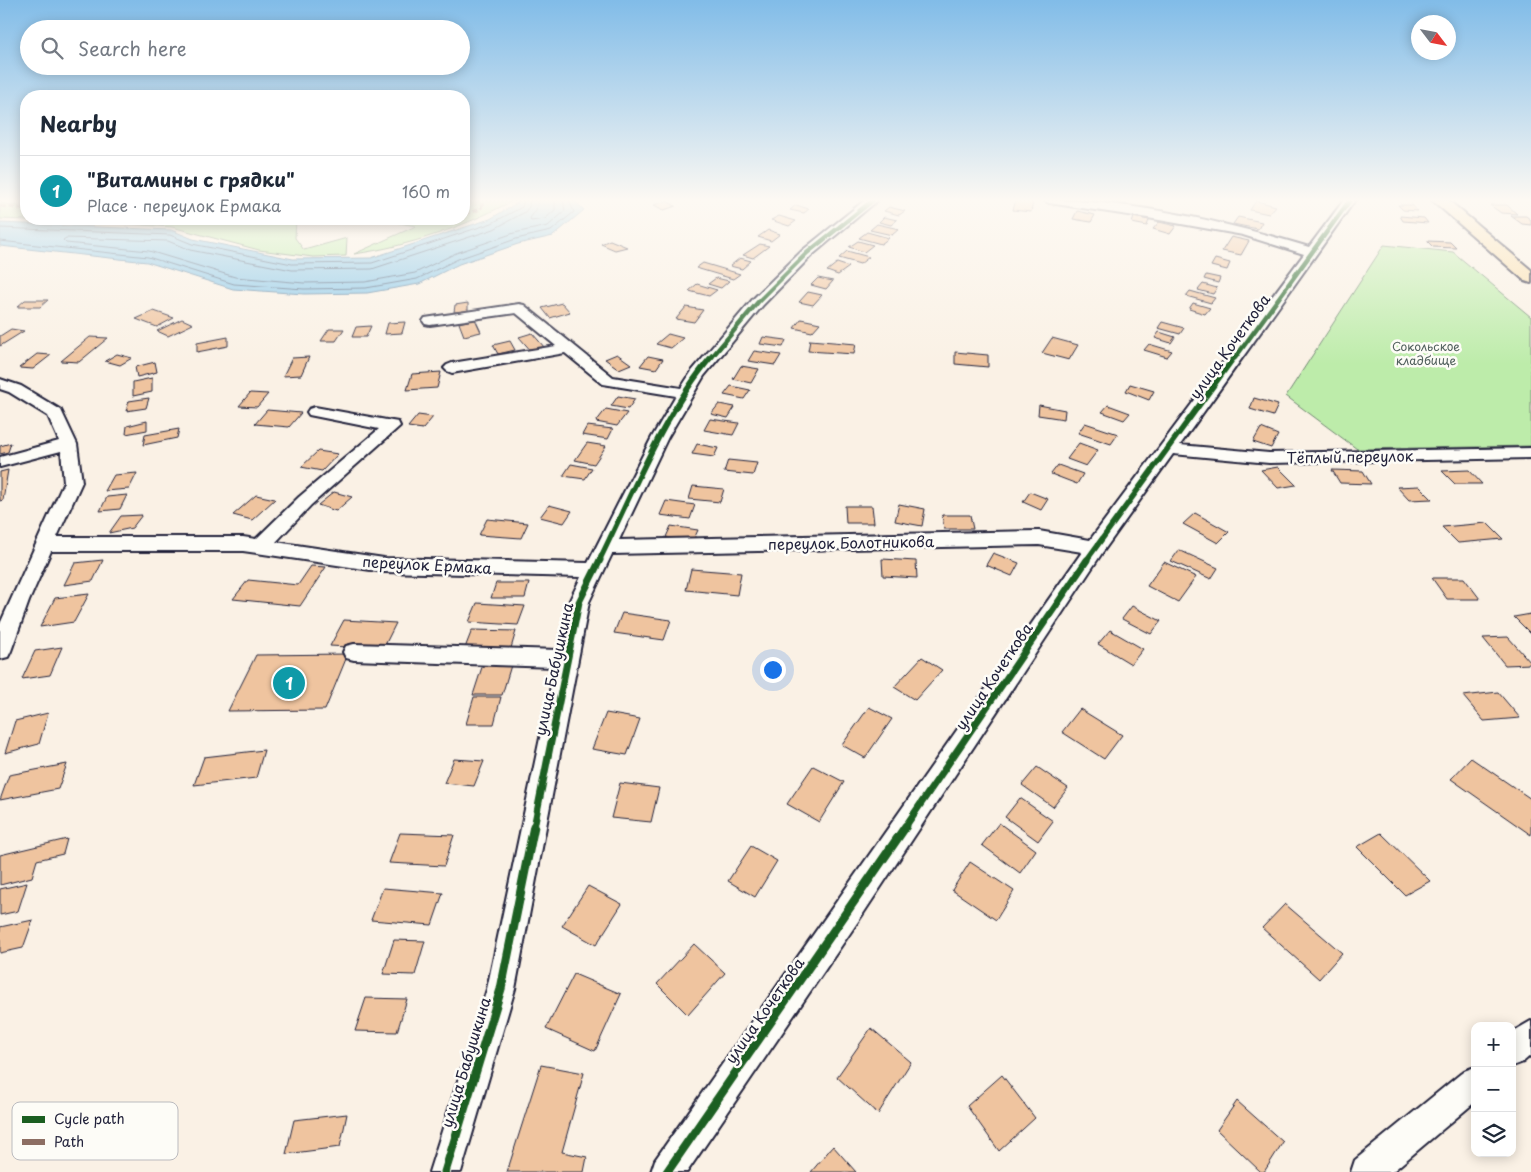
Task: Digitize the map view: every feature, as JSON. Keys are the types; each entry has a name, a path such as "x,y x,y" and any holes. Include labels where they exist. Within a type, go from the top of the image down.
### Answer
{"main road":[{"path":"1504,255 1531,278"}],"street":[{"name":"улица Бабушкина","path":"445,1172 500,989 579,602 660,437 697,374 758,302 805,255"},
{"name":"улица Кочеткова","path":"667,1172 849,910 1095,548 1170,449 1309,255"},
{"path":"430,320 519,308 608,381 686,393"},
{"path":"452,368 567,348"},
{"path":"0,384 15,390 55,413 69,444 73,482 0,651"},
{"path":"261,546 305,501 392,426 315,412"},
{"path":"0,462 69,444"},
{"name":"Тёплый переулок","path":"1170,449 1269,458 1531,453"},
{"name":"переулок Болотникова","path":"606,548 1039,538 1095,548"},
{"name":"переулок Ермака","path":"45,544 243,544 384,565 594,570"},
{"path":"354,652 567,659"},
{"path":"1516,1048 1531,1036"},
{"path":"1366,1172 1471,1085"}],"green space":[{"path":"295,255 346,255 346,256 313,257"},
{"name":"Сокольское кладбище","path":"1378,255 1456,255 1531,317 1531,446 1357,449 1286,396"}],"water":[{"path":"80,255 271,255 293,259 371,258 381,255 486,255 459,264 419,284 367,293 304,294 233,289 147,262"}],"building":[{"path":"743,255 757,255 753,258"},
{"path":"843,255 861,255 869,257 860,264 839,258"},
{"path":"740,258 751,261 742,269 730,266"},
{"path":"1215,259 1230,263 1227,270 1211,266"},
{"path":"703,263 740,274 733,279 696,268"},
{"path":"837,263 849,267 838,275 827,271"},
{"path":"1206,275 1220,278 1218,283 1204,279"},
{"path":"716,278 729,281 721,288 708,284"},
{"path":"818,278 833,281 826,289 811,285"},
{"path":"697,284 717,290 709,296 689,291"},
{"path":"1203,284 1217,288 1213,294 1198,290"},
{"path":"1190,291 1215,298 1211,303 1186,296"},
{"path":"808,292 822,295 813,305 799,302"},
{"path":"25,300 48,300 40,307 17,307"},
{"path":"468,303 468,311 454,312 455,305"},
{"path":"562,303 570,312 550,318 542,308"},
{"path":"1193,303 1210,308 1205,314 1189,309"},
{"path":"686,307 703,310 694,322 676,319"},
{"path":"154,311 174,318 157,327 136,319"},
{"path":"182,319 193,324 168,336 157,331"},
{"path":"475,319 481,332 464,336 459,323"},
{"path":"801,319 820,323 812,332 794,328"},
{"path":"405,322 402,333 385,334 388,323"},
{"path":"1162,322 1184,328 1180,334 1158,328"},
{"path":"371,326 366,337 352,337 356,327"},
{"path":"11,329 24,331 0,346 0,336"},
{"path":"329,329 344,329 336,341 321,341"},
{"path":"1159,332 1175,337 1171,343 1155,338"},
{"path":"532,333 545,348 532,352 519,337"},
{"path":"668,334 683,338 671,348 656,344"},
{"path":"90,337 108,338 79,362 61,361"},
{"path":"228,337 228,346 197,352 197,343"},
{"path":"763,337 786,340 783,347 760,344"},
{"path":"1052,338 1078,345 1069,360 1042,353"},
{"path":"810,340 856,344 854,354 808,351"},
{"path":"510,341 515,350 498,354 493,345"},
{"path":"1149,344 1172,351 1167,357 1144,350"},
{"path":"754,351 781,355 775,365 748,361"},
{"path":"955,352 988,355 988,367 955,364"},
{"path":"37,354 51,355 33,369 19,368"},
{"path":"117,354 132,358 120,365 105,361"},
{"path":"617,354 631,364 619,369 605,359"},
{"path":"648,356 663,359 656,369 640,366"},
{"path":"309,357 301,375 283,376 292,358"},
{"path":"155,362 157,372 137,377 135,367"},
{"path":"741,366 759,369 751,383 733,379"},
{"path":"441,372 437,388 407,390 412,374"},
{"path":"152,378 152,392 133,396 133,382"},
{"path":"1130,384 1154,391 1149,400 1126,391"},
{"path":"731,386 750,390 744,399 724,395"},
{"path":"250,393 268,394 257,407 239,406"},
{"path":"618,396 635,399 628,409 611,406"},
{"path":"149,398 146,408 126,411 129,401"},
{"path":"1254,398 1278,405 1273,416 1250,409"},
{"path":"719,404 735,407 728,418 711,414"},
{"path":"1039,405 1065,410 1064,419 1038,415"},
{"path":"1108,405 1130,413 1124,420 1102,412"},
{"path":"606,409 627,413 617,426 596,422"},
{"path":"267,410 301,413 289,427 255,424"},
{"path":"418,415 433,417 423,429 408,427"},
{"path":"710,419 739,423 733,435 704,430"},
{"path":"147,421 147,430 126,434 127,426"},
{"path":"1085,423 1118,434 1111,444 1078,433"},
{"path":"587,426 613,429 608,439 582,435"},
{"path":"1261,428 1278,435 1271,448 1253,442"},
{"path":"179,429 177,438 143,445 145,435"},
{"path":"11,443 8,452 0,454 0,446"},
{"path":"587,443 606,446 594,464 575,460"},
{"path":"1079,443 1098,450 1086,466 1067,459"},
{"path":"697,444 718,448 714,457 692,454"},
{"path":"318,451 338,454 322,471 301,467"},
{"path":"728,460 757,463 753,475 724,472"},
{"path":"571,464 592,468 585,479 563,476"},
{"path":"1058,465 1083,474 1077,484 1051,474"},
{"path":"1278,467 1296,485 1278,488 1261,470"},
{"path":"8,470 3,500 0,501 0,472"},
{"path":"1332,470 1363,471 1371,484 1340,483"},
{"path":"1469,470 1482,484 1455,484 1442,471"},
{"path":"137,473 129,489 105,491 114,475"},
{"path":"693,486 724,489 720,502 689,499"},
{"path":"1419,486 1432,499 1409,500 1397,487"},
{"path":"334,492 352,497 336,511 318,505"},
{"path":"1030,492 1048,499 1041,510 1023,502"},
{"path":"127,495 120,509 100,511 107,497"},
{"path":"256,495 275,499 252,520 233,515"},
{"path":"666,501 695,505 690,519 660,515"},
{"path":"899,504 925,509 922,526 895,521"},
{"path":"549,505 572,511 564,523 540,517"},
{"path":"845,506 872,506 874,523 846,523"},
{"path":"1195,513 1229,532 1218,543 1183,524"},
{"path":"142,515 132,528 109,533 121,516"},
{"path":"942,515 970,515 973,529 944,529"},
{"path":"487,519 528,523 521,538 479,535"},
{"path":"1487,523 1503,539 1458,543 1442,527"},
{"path":"671,526 698,530 693,541 666,537"},
{"path":"1179,550 1218,568 1211,579 1171,561"},
{"path":"993,553 1019,563 1012,576 986,565"},
{"path":"882,559 916,561 917,578 883,576"},
{"path":"103,560 93,581 64,585 75,563"},
{"path":"1164,562 1196,577 1178,602 1147,586"},
{"path":"311,566 326,567 300,606 233,599 248,580 298,585"},
{"path":"691,569 741,573 737,595 686,590"},
{"path":"1432,578 1464,578 1480,599 1447,599"},
{"path":"496,583 529,583 525,598 491,598"},
{"path":"89,594 74,622 40,627 55,598"},
{"path":"477,603 525,606 518,625 469,622"},
{"path":"1132,606 1161,621 1151,634 1122,619"},
{"path":"622,613 671,620 664,640 614,633"},
{"path":"1531,614 1531,634 1514,617"},
{"path":"344,620 396,623 383,649 330,646"},
{"path":"472,630 516,631 509,655 463,653"},
{"path":"1110,630 1143,649 1131,664 1098,644"},
{"path":"1508,637 1531,664 1505,665 1483,638"},
{"path":"62,647 50,675 22,679 35,651"},
{"path":"348,654 325,710 228,711 256,655"},
{"path":"922,657 942,670 915,700 894,687"},
{"path":"484,661 512,662 502,695 473,695"},
{"path":"1498,692 1520,718 1484,721 1463,696"},
{"path":"474,697 501,697 494,724 466,724"},
{"path":"869,707 892,719 865,758 842,745"},
{"path":"1080,709 1122,735 1104,759 1062,732"},
{"path":"48,713 39,744 5,753 15,721"},
{"path":"606,713 640,719 627,755 592,749"},
{"path":"264,750 256,778 194,785 204,757"},
{"path":"1471,758 1531,799 1531,835 1451,779"},
{"path":"454,759 484,761 474,786 444,783"},
{"path":"67,764 58,789 0,800 9,775"},
{"path":"813,766 844,782 819,822 787,804"},
{"path":"1037,767 1068,788 1053,807 1022,785"},
{"path":"620,783 659,788 651,822 611,818"},
{"path":"1020,798 1053,821 1038,841 1005,817"},
{"path":"999,823 1036,850 1020,873 982,845"},
{"path":"400,833 454,835 444,866 389,863"},
{"path":"1381,833 1430,881 1405,895 1357,847"},
{"path":"67,839 63,854 37,860 32,877 0,885 0,855"},
{"path":"751,846 777,861 755,897 728,881"},
{"path":"970,862 1014,891 996,920 952,890"},
{"path":"27,883 18,911 0,915 0,889"},
{"path":"588,886 622,904 596,945 562,926"},
{"path":"383,888 443,893 432,925 371,920"},
{"path":"1285,904 1342,953 1319,979 1262,928"},
{"path":"33,920 23,948 0,953 0,927"},
{"path":"394,940 425,941 415,975 383,974"},
{"path":"694,944 725,973 688,1015 657,984"},
{"path":"574,974 621,994 595,1051 546,1029"},
{"path":"366,998 407,999 397,1032 355,1031"},
{"path":"871,1028 911,1062 878,1114 837,1077"},
{"path":"541,1065 584,1073 562,1152 587,1157 584,1172 507,1172"},
{"path":"1002,1075 1035,1118 999,1151 967,1106"},
{"path":"1237,1101 1283,1142 1264,1172 1261,1172 1217,1130"},
{"path":"347,1114 340,1147 286,1154 294,1120"},
{"path":"833,1146 856,1172 811,1172"}],"cycle path":[{"path":"445,1172 501,989 579,602 660,437 697,374 758,302 805,255"},
{"path":"667,1172 849,910 1095,548 1310,255"}],"place":[{"name":"\"Витамины с грядки\"","path":"289,683"}]}
